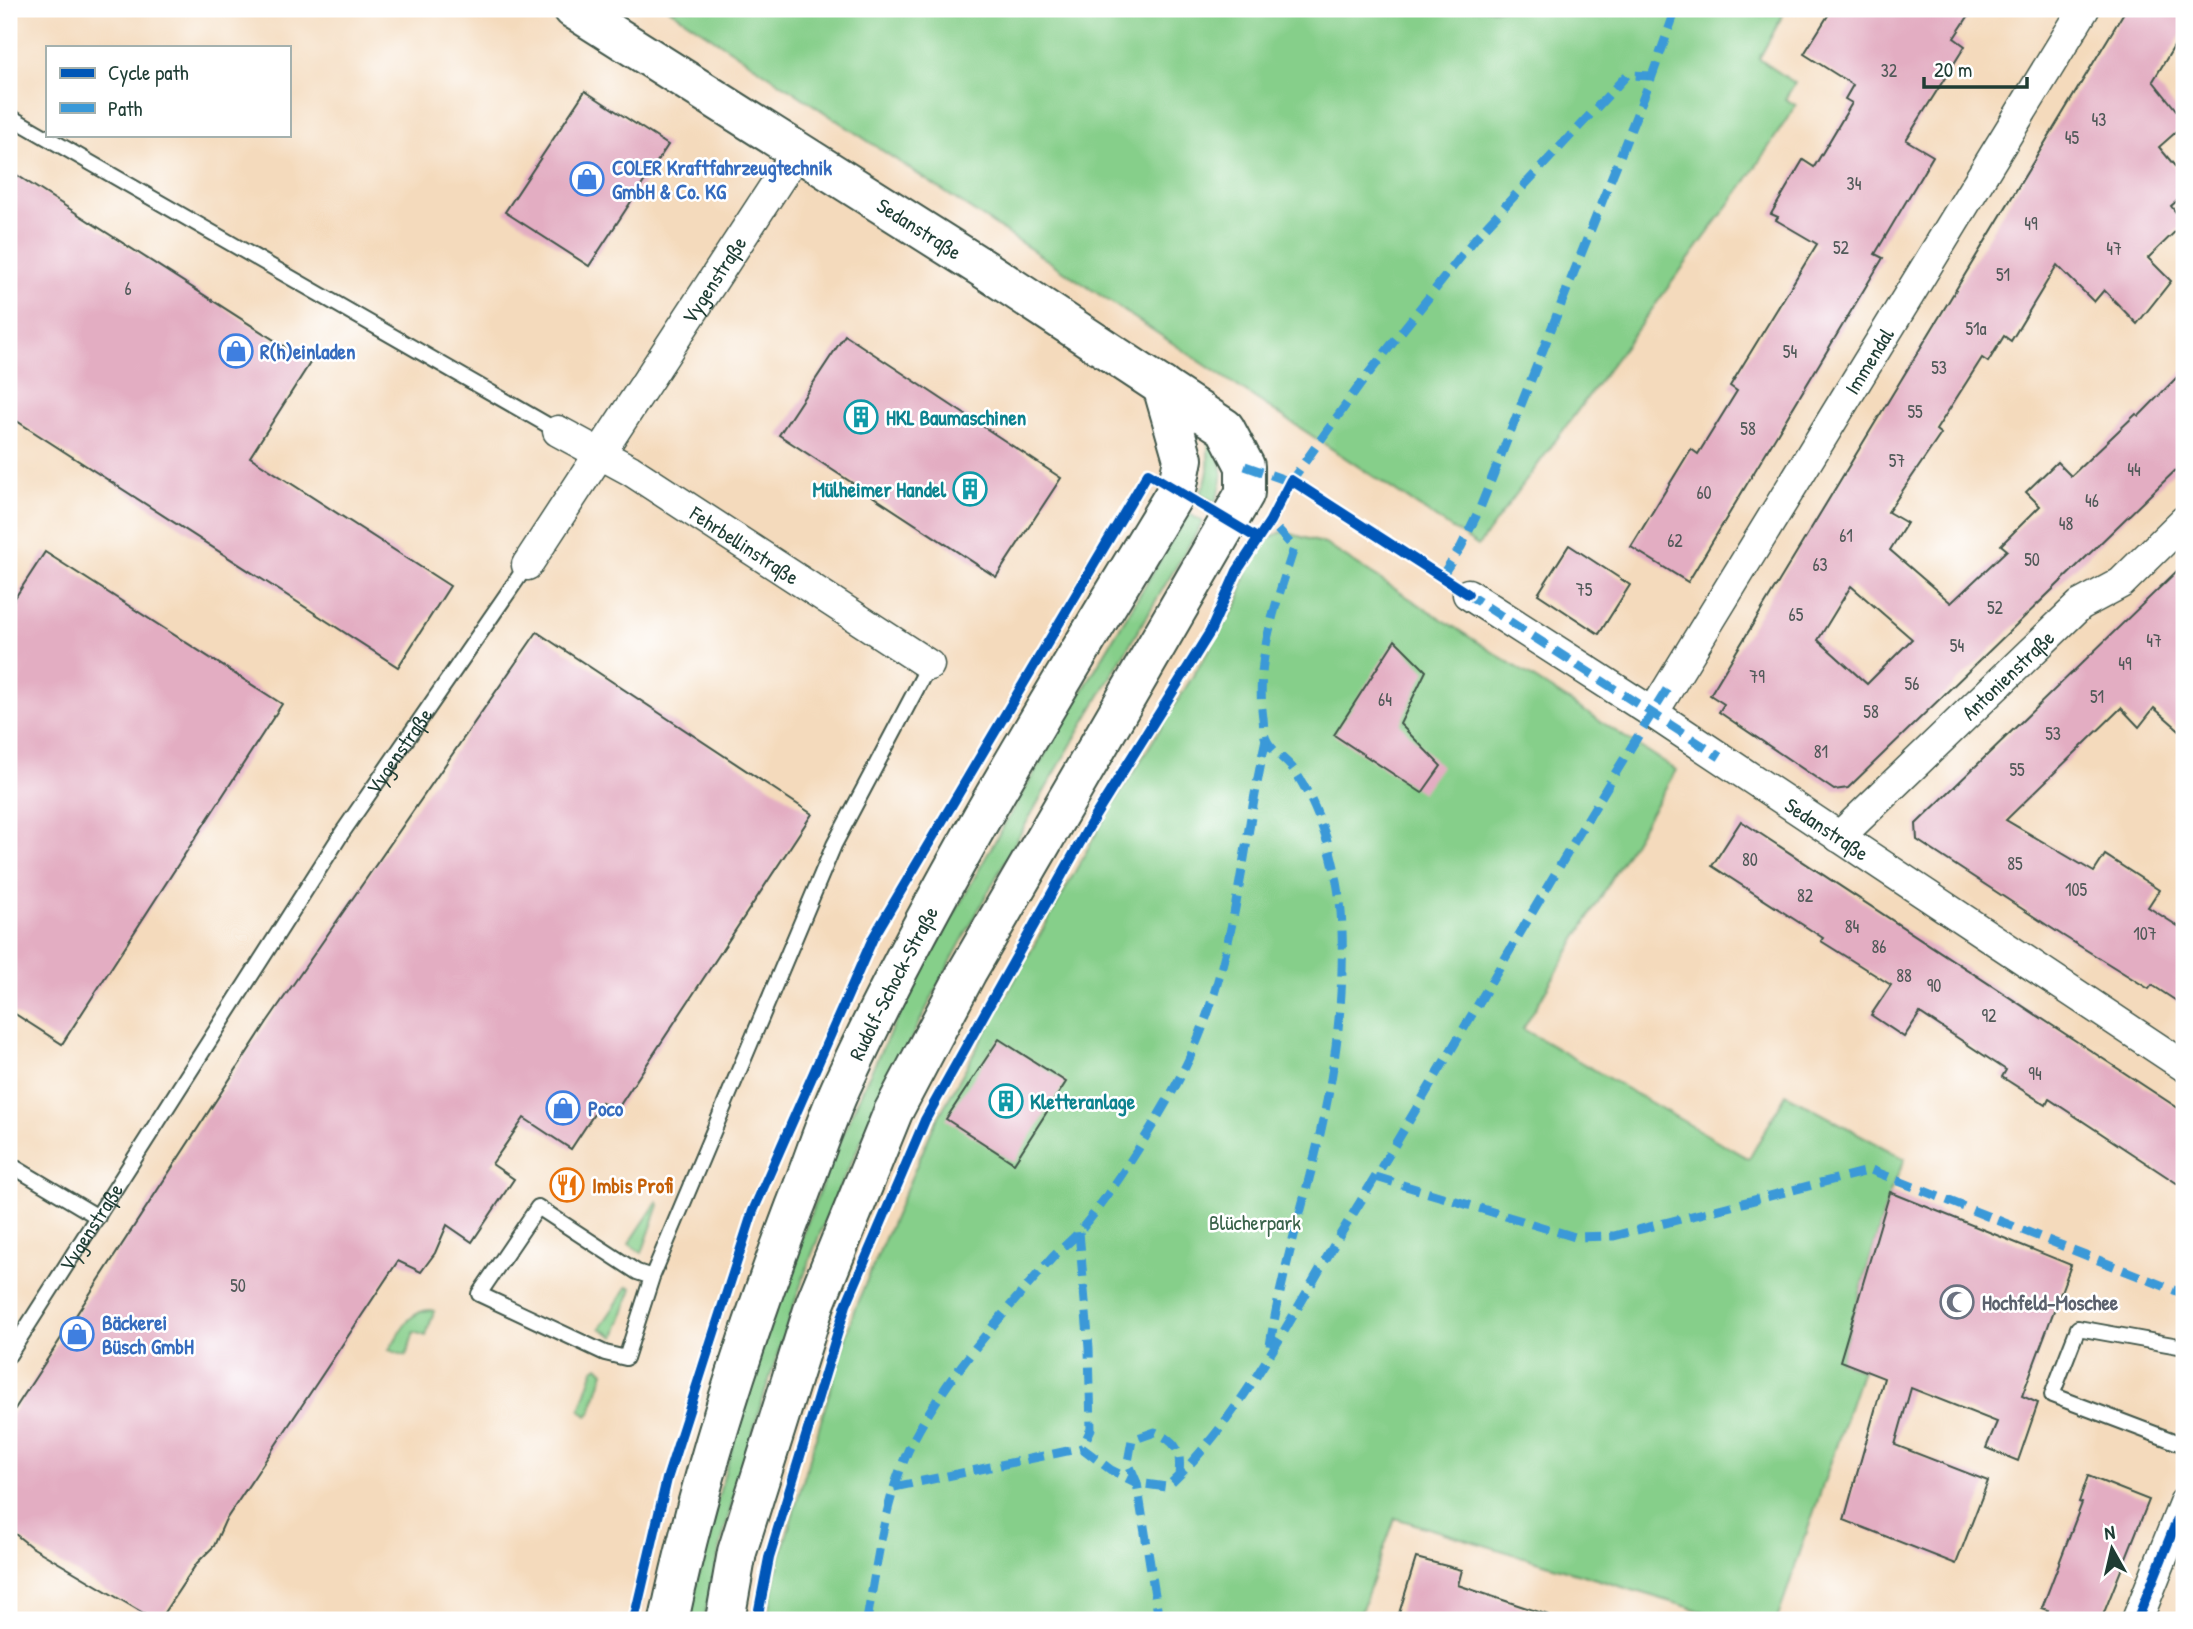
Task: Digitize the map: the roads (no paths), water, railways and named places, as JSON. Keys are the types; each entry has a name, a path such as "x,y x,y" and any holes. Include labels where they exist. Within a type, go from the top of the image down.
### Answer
{"main road":[{"name":"Sedanstraße","path":"573,9 1225,428 1245,466 1245,493 967,972 893,1112 815,1304 737,1552 725,1620"},
{"name":"Rudolf-Schock-Straße","path":"669,1620 685,1542 762,1294 841,1087 924,925 1008,776 1177,490 1182,459 1162,386"}],"street":[{"name":"Immendal","path":"1653,713 2084,9"},
{"name":"Vygenstraße","path":"527,565 797,152"},
{"name":"Fehrbellinstraße","path":"558,431 630,470 929,665"},
{"name":"Antonienstraße","path":"1839,836 2080,605 2121,583 2184,522"},
{"name":"Sedanstraße","path":"1468,594 1653,713 2184,1066"},
{"path":"2137,1620 2184,1503"}],"lane":[{"path":"9,116 558,431"},
{"name":"Vygenstraße","path":"9,1355 342,833 527,565"},
{"path":"652,1277 636,1272 538,1207 479,1294 605,1353 626,1358 652,1277 834,845 929,665"},
{"path":"9,1164 98,1217"},
{"path":"2184,1347 2078,1328 2052,1395 2184,1445"}],"place":[{"name":"COLER Kraftfahrzeugtechnik GmbH & Co. KG","path":"587,179"},
{"name":"R(h)einladen","path":"236,351"},
{"name":"HKL Baumaschinen","path":"861,417"},
{"name":"Mülheimer Handel","path":"970,489"},
{"name":"Kletteranlage","path":"1006,1101"},
{"name":"Poco","path":"563,1108"},
{"name":"Imbis Profi","path":"567,1185"},
{"name":"Hochfeld-Moschee","path":"1957,1302"},
{"name":"Bäckerei Büsch GmbH","path":"77,1334"}],"park label":[{"name":"Blücherpark","path":"1255,1222"}]}
